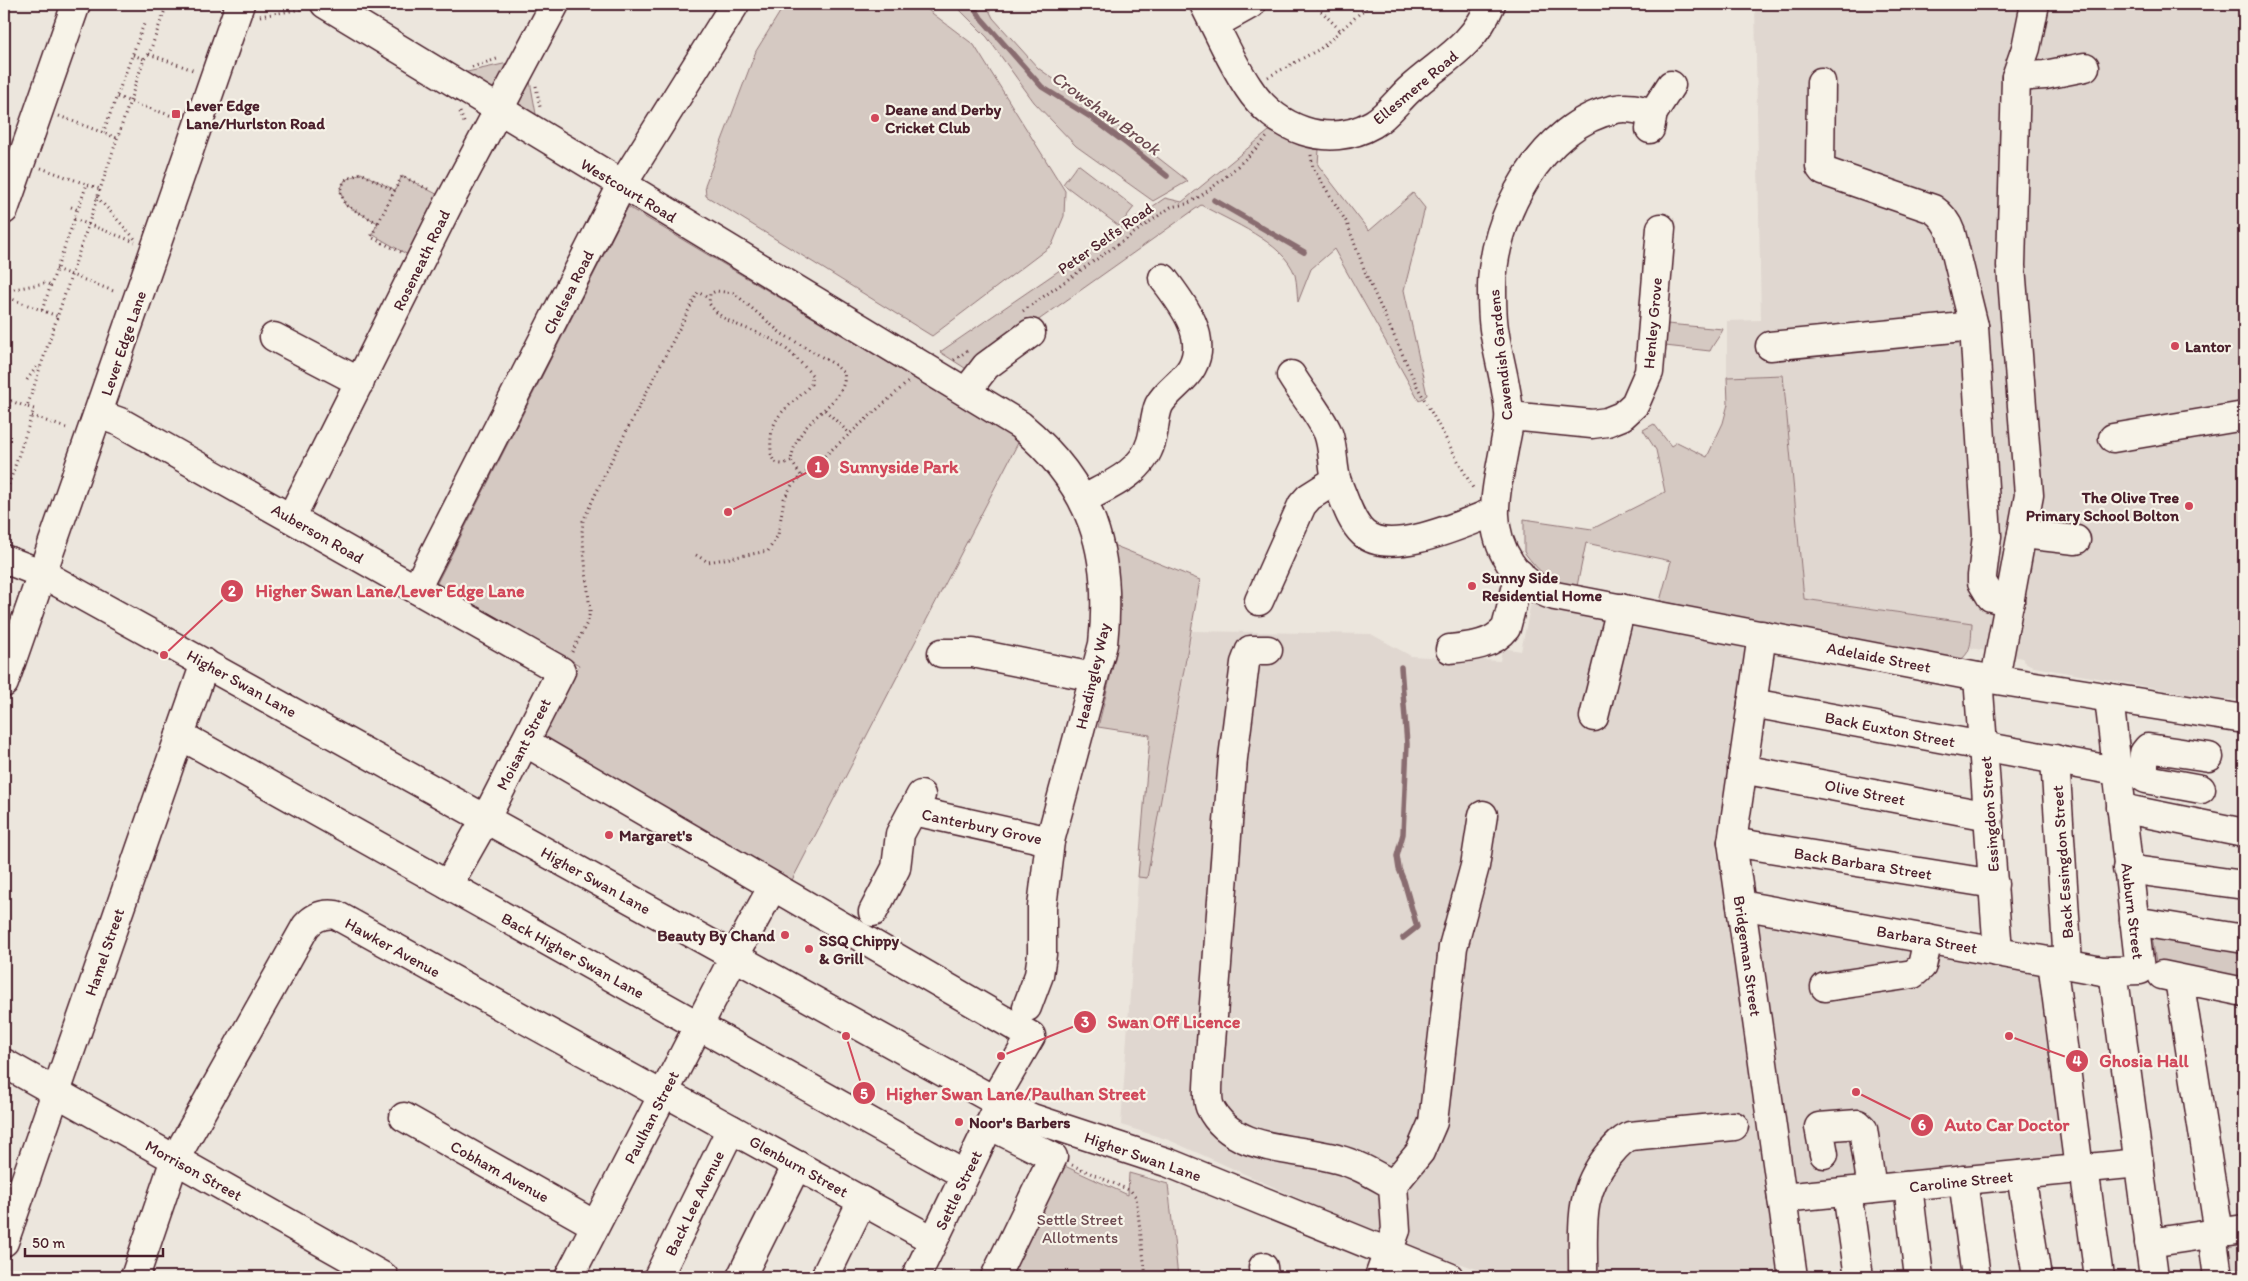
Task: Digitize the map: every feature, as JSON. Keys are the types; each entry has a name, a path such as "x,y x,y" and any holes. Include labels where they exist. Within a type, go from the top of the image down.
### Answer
{"street":[{"path":"4,210 13,171 39,109 76,4"},
{"name":"Westcourt Road","path":"323,4 930,370"},
{"name":"Roseneath Road","path":"291,518 450,201 555,4"},
{"name":"Chelsea Road","path":"416,589 622,185 734,4"},
{"path":"1209,14 1251,4"},
{"name":"Ellesmere Road","path":"1209,14 1248,88 1273,115 1308,133 1327,136 1363,129 1375,123 1409,89 1456,53 1478,28 1491,4"},
{"name":"Essingdon Street","path":"1998,952 1984,746 1987,678 2010,602 2029,495 2011,266 2016,77 2026,48 2035,4"},
{"name":"Lever Edge Lane","path":"4,683 239,7"},
{"path":"2016,77 2045,75 2085,67"},
{"path":"1821,82 1820,167 1823,171 1933,209 1947,223 1951,233 1974,326 1987,536 1982,582 1990,597 2010,602"},
{"name":"Cavendish Gardens","path":"1494,512 1510,416 1507,387 1494,334 1492,288 1498,244 1504,222 1528,175 1544,155 1578,124 1597,114 1617,108 1634,108 1652,121 1670,84"},
{"name":"Henley Grove","path":"1510,416 1592,424 1607,422 1622,416 1635,404 1649,372 1664,224"},
{"path":"1084,499 1135,470 1143,460 1154,433 1160,403 1192,368 1196,357 1196,344 1189,300 1163,278"},
{"path":"966,392 986,366 1024,325"},
{"path":"1770,346 1974,326"},
{"path":"274,337 360,382"},
{"name":"Headingley Way","path":"930,370 1020,425 1064,469 1084,499 1098,540 1104,573 1106,612 1102,644 1050,840 1031,958 1034,992 1027,1008"},
{"path":"1290,387 1328,434 1336,480 1356,526 1365,534 1377,540 1393,542 1419,538 1494,512 1499,542 1509,561 1520,574 1506,628 1502,633 1479,646 1450,649"},
{"path":"2113,438 2244,416"},
{"name":"Auberson Road","path":"95,425 120,422 561,671"},
{"path":"1259,602 1279,574 1302,505 1309,497 1336,480"},
{"path":"2022,534 2076,540"},
{"name":"Higher Swan Lane","path":"4,559 43,574 486,818 734,957 994,1110 1032,1118 1169,1163 1383,1265 1449,1277"},
{"name":"Adelaide Street","path":"1520,574 1544,593 1987,678 2244,720"},
{"path":"1594,717 1621,608"},
{"name":"Bridgeman Street","path":"1762,635 1732,842 1794,1277"},
{"path":"942,653 970,645 1093,677"},
{"path":"1268,650 1250,650 1245,663 1233,758 1209,1068 1209,1105 1223,1126 1238,1136 1273,1148 1339,1160 1369,1172 1393,1185"},
{"name":"Hamel Street","path":"4,1242 205,663"},
{"name":"Moisant Street","path":"448,885 486,818 561,671"},
{"name":"Auburn Street","path":"2109,698 2120,808 2140,970 2113,971 2154,1277"},
{"name":"Back Euxton Street","path":"1752,703 2055,759 2116,767 2144,765"},
{"name":"Back Higher Swan Lane","path":"180,734 965,1174"},
{"path":"525,742 773,886"},
{"path":"2201,789 2144,778 2144,753 2148,748 2209,757"},
{"name":"Back Essingdon Street","path":"2055,759 2060,963 2082,1169 2099,1277"},
{"name":"Olive Street","path":"1742,768 1989,816"},
{"name":"Canterbury Grove","path":"873,912 879,884 896,868 900,834 918,803 1050,840"},
{"path":"2120,808 2244,832"},
{"path":"1383,1265 1396,1230 1393,1185 1420,1152 1433,1122 1453,947 1475,866 1483,815"},
{"name":"Back Barbara Street","path":"1732,842 1994,884"},
{"path":"2127,869 2244,885"},
{"name":"Paulhan Street","path":"569,1277 698,1025 773,886"},
{"name":"Settle Street","path":"773,886 1031,1036 994,1110 916,1277"},
{"name":"Barbara Street","path":"1741,905 2102,971 2113,971"},
{"name":"Hawker Avenue","path":"175,1160 306,926 312,920 327,914 336,915 663,1093"},
{"path":"2134,921 2244,939"},
{"path":"1825,987 1913,974 1922,966 1928,939"},
{"path":"2140,970 2244,992"},
{"path":"2179,979 2225,1232 2218,1277"},
{"name":"Morrison Street","path":"4,1063 384,1277"},
{"name":"Glenburn Street","path":"663,1093 934,1240"},
{"path":"994,1110 1053,1157 995,1277"},
{"name":"Cobham Avenue","path":"404,1117 595,1224"},
{"path":"1824,1154 1819,1127 1858,1124 1863,1129 1859,1191 1859,1277"},
{"path":"1584,1277 1584,1203 1587,1191 1601,1165 1620,1141 1630,1136 1734,1126"},
{"name":"Back Lee Avenue","path":"658,1277 731,1129"},
{"path":"135,1277 175,1160"},
{"name":"Caroline Street","path":"1782,1198 2139,1163"},
{"path":"741,1277 797,1165"},
{"path":"2021,1175 2037,1277"},
{"path":"1963,1180 1976,1277"},
{"path":"1908,1186 1920,1277"},
{"path":"826,1277 862,1201"},
{"path":"2149,1243 2225,1232"}],"path":[{"path":"27,407 144,59 149,54 167,4"},
{"path":"239,7 256,17 306,9 323,4"},
{"path":"1314,4 1341,31"},
{"path":"1248,88 1320,49 1370,4"},
{"path":"104,133 144,24"},
{"path":"480,144 470,138 454,96 457,85 463,70 516,53 533,70 542,117 534,132"},
{"path":"133,54 144,59"},
{"path":"149,54 215,78"},
{"path":"117,97 199,124"},
{"path":"39,109 117,138"},
{"name":"Peter Selfs Road","path":"1024,325 1171,207 1186,204 1253,154 1267,137 1273,115"},
{"path":"1308,133 1313,168 1347,223 1367,277 1417,386 1477,496 1494,512"},
{"path":"13,171 87,184 100,189"},
{"path":"378,223 345,206 340,190 345,180 361,174 395,190"},
{"path":"420,262 371,237 402,176 450,201"},
{"path":"42,310 87,184"},
{"path":"74,219 140,244 97,197"},
{"path":"71,207 78,210"},
{"path":"56,269 138,300"},
{"path":"4,291 45,283 50,285"},
{"path":"716,291 734,293 782,334 841,368 845,378 843,384 824,410 806,427 796,443 790,461 783,464 775,461 771,456 772,431 776,420 784,408 811,384 812,375 792,354 776,342 760,332 720,317 708,303 708,298 716,291"},
{"path":"561,671 582,635 590,611 582,532 583,521 610,463 698,292 708,298"},
{"path":"4,296 57,316"},
{"path":"696,555 708,562 768,551 778,536 784,499 792,485 850,434 930,370 968,351"},
{"path":"27,380 37,366 40,367"},
{"path":"4,420 11,401 34,409 6,486 4,499"},
{"path":"824,410 850,434"},
{"path":"32,416 95,425"},
{"path":"790,461 802,477"},
{"path":"1053,1157 1136,1196 1146,1277"}],"shaded area":[{"path":"1755,4 2244,4 2244,700 2218,699 2034,667 2022,658 1971,648 1971,623 1804,599 1783,375 1727,377 1727,321 1761,320"},
{"path":"1531,603 1748,649 1716,850 1732,918 2046,975 2074,1158 1770,1196 1782,1277 1501,1277 1398,1243 1169,1140 1121,1125 1138,877 1147,877 1192,631 1371,634 1411,656 1500,661 1502,648 1521,651"},
{"path":"2244,1241 2244,1277 2222,1277 2218,1244"}],"green space":[{"name":"Deane and Derby Cricket Club","path":"785,4 920,4 974,45 1065,191 1064,216 1052,245 932,336 706,196 705,185 756,51"},
{"path":"954,4 986,4 993,18 1038,68 1089,104 1188,181 1153,201 1076,146 1034,102 987,37"},
{"path":"526,59 540,136 449,76"},
{"path":"1269,131 1293,142 1319,149 1318,165 1369,231 1413,193 1425,208 1404,290 1427,395 1419,401 1334,249 1311,269 1298,302 1295,275 1289,263 1280,252 1240,225 1201,205 968,370 940,352 1165,198 1182,202"},
{"path":"1078,164 1134,207 1119,226 1063,184"},
{"path":"361,173 395,190 402,176 450,201 420,262 372,234 378,223 345,205 340,190 345,180"},
{"path":"628,207 1019,441 789,886 540,744 579,665 437,583"},
{"path":"1667,324 1723,329 1710,351 1665,346"},
{"path":"1783,375 1804,599 1972,623 1970,646 1962,659 1956,662 1660,601 1671,561 1586,543 1577,586 1559,582 1546,576 1524,552 1524,519 1592,529 1665,492 1656,450 1643,430 1654,424 1671,446 1677,442 1707,457 1723,423 1728,404 1727,377"},
{"path":"1113,545 1200,580 1147,878 1138,877 1150,735 1098,727 1116,654 1119,603"},
{"path":"2152,936 2244,953 2244,984 2156,963"},
{"name":"Settle Street Allotments","path":"1056,1162 1128,1195 1129,1173 1168,1184 1178,1277 1001,1277"}],"waterway":[{"name":"Crowshaw Brook","path":"972,4 981,18 1042,87 1092,118 1167,176"},
{"name":"Crowshaw Brook","path":"1214,200 1304,252"},
{"path":"1401,667 1407,744 1403,834 1397,856 1399,869 1417,927 1403,938"}],"place":[{"name":"Lever Edge Lane/Hurlston Road","path":"176,114"},
{"name":"Deane and Derby Cricket Club","path":"875,118"},
{"name":"Lantor","path":"2175,346"},
{"name":"The Olive Tree Primary School Bolton","path":"2189,506"},
{"name":"Sunnyside Park","path":"728,512"},
{"name":"Sunny Side Residential Home","path":"1472,586"},
{"name":"Higher Swan Lane/Lever Edge Lane","path":"164,655"},
{"name":"Margaret's","path":"609,835"},
{"name":"Beauty By Chand","path":"785,935"},
{"name":"SSQ Chippy & Grill","path":"809,949"},
{"name":"Higher Swan Lane/Paulhan Street","path":"846,1036"},
{"name":"Ghosia Hall","path":"2009,1036"},
{"name":"Swan Off Licence","path":"1001,1056"},
{"name":"Auto Car Doctor","path":"1856,1092"},
{"name":"Noor's Barbers","path":"959,1122"}]}
